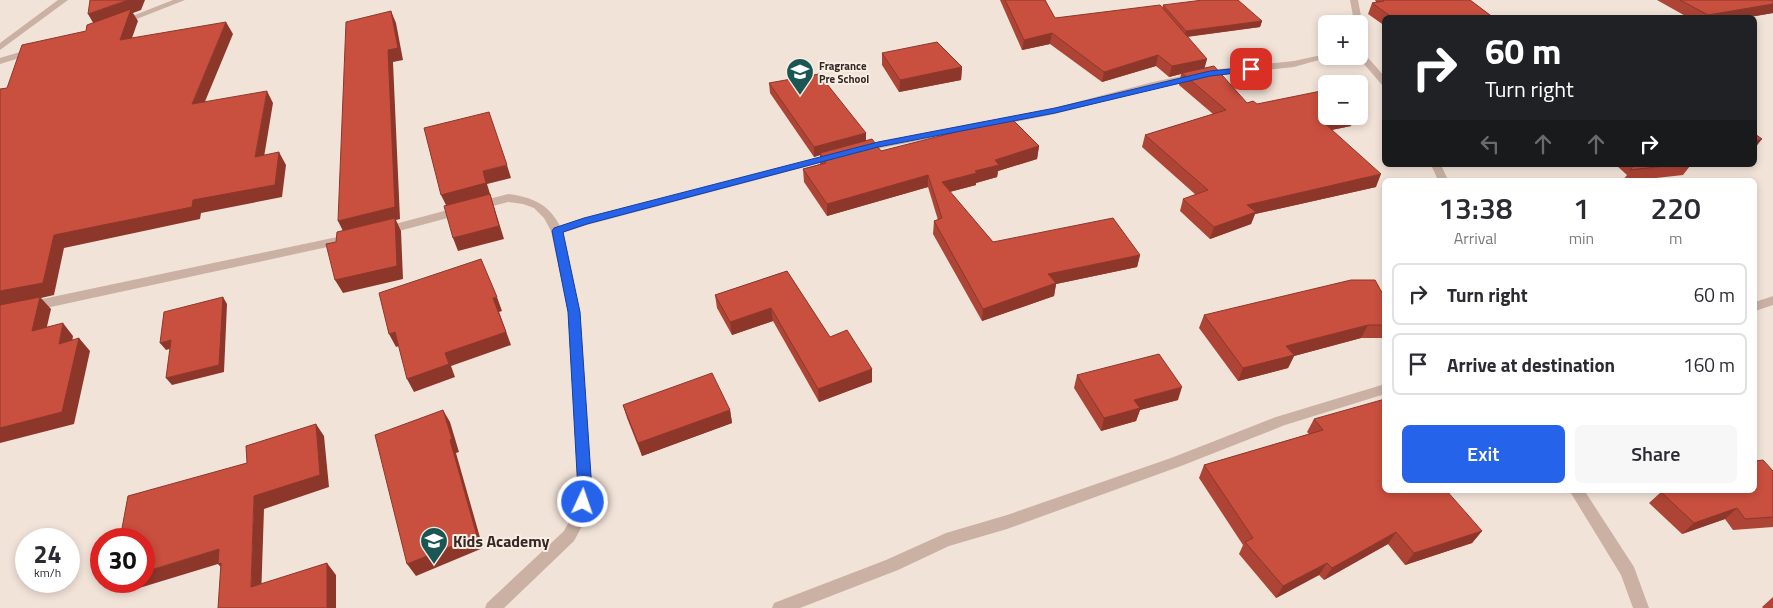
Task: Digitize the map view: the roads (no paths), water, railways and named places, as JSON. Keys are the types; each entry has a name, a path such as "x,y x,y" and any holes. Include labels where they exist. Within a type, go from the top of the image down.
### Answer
{"street":[{"path":"0,46 64,0"},
{"path":"108,27 182,0"},
{"path":"1354,0 1357,15"},
{"path":"0,61 45,47"},
{"path":"557,231 584,222 878,145 1055,111 1210,73 1294,64 1318,59"},
{"path":"1368,63 1382,79"},
{"path":"376,232 508,198 528,199 542,207 553,221 557,231 574,312 585,491 581,513 569,536 493,608"},
{"path":"0,313 357,237"},
{"path":"1757,305 1773,300"},
{"path":"780,608 892,565 946,540 1007,522 1176,462 1281,421 1382,390"},
{"path":"1578,493 1628,572 1641,608"}],"place":[{"name":"Fragrance Pre School","path":"800,96"},
{"name":"Kids Academy","path":"434,565"}]}
